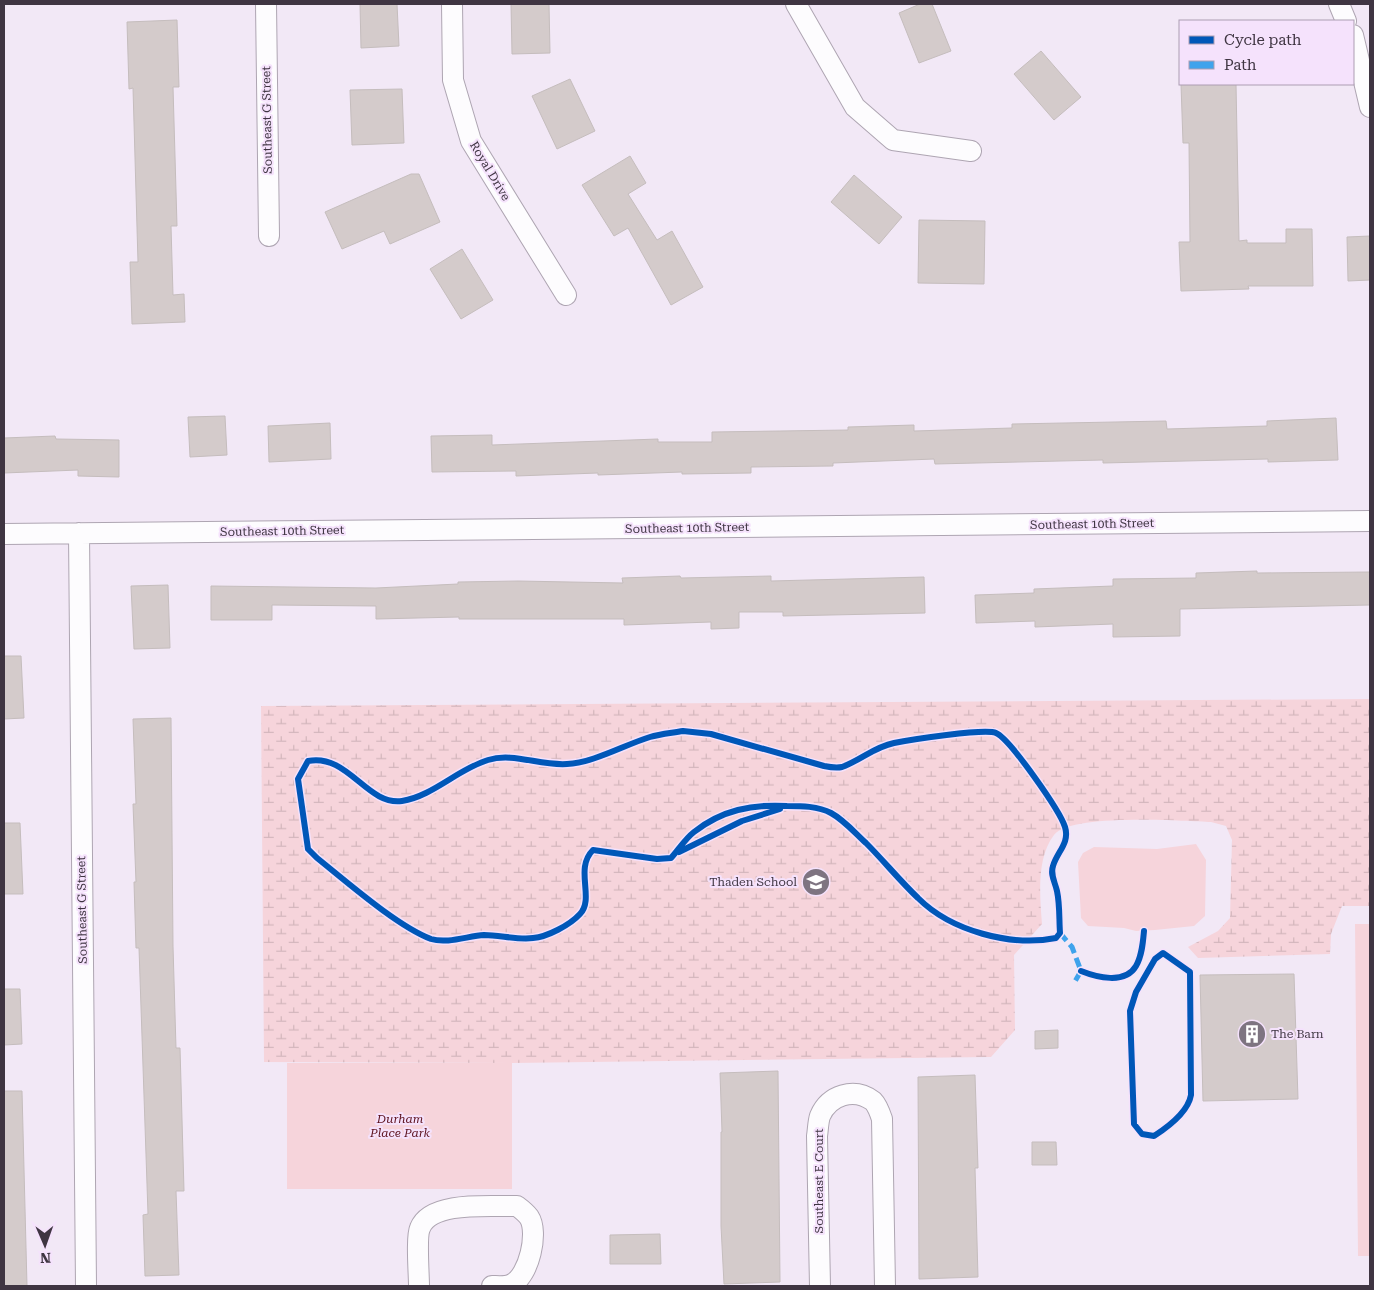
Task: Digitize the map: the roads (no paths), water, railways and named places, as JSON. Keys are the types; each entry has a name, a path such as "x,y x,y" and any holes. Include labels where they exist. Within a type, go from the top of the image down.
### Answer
{"street":[{"name":"Southeast G Street","path":"266,4 269,236"},
{"name":"Royal Drive","path":"452,4 453,80 471,141 566,295"},
{"path":"796,4 855,107 893,140 972,151"},
{"path":"1339,4 1346,20"},
{"path":"1354,40 1370,107"},
{"name":"Southeast 10th Street","path":"4,534 1370,521"},
{"name":"Southeast G Street","path":"79,533 86,1286"},
{"name":"Southeast E Court","path":"820,1286 817,1136 820,1116 831,1101 843,1094 858,1094 874,1102 882,1118 884,1286"},
{"path":"418,1286 419,1228 430,1215 449,1208 517,1206 529,1218 533,1236 530,1257 522,1274 511,1284 492,1286"}],"place":[{"name":"Thaden School","path":"816,882"},
{"name":"The Barn","path":"1252,1034"}],"park label":[{"name":"Durham Place Park","path":"400,1126"}]}
